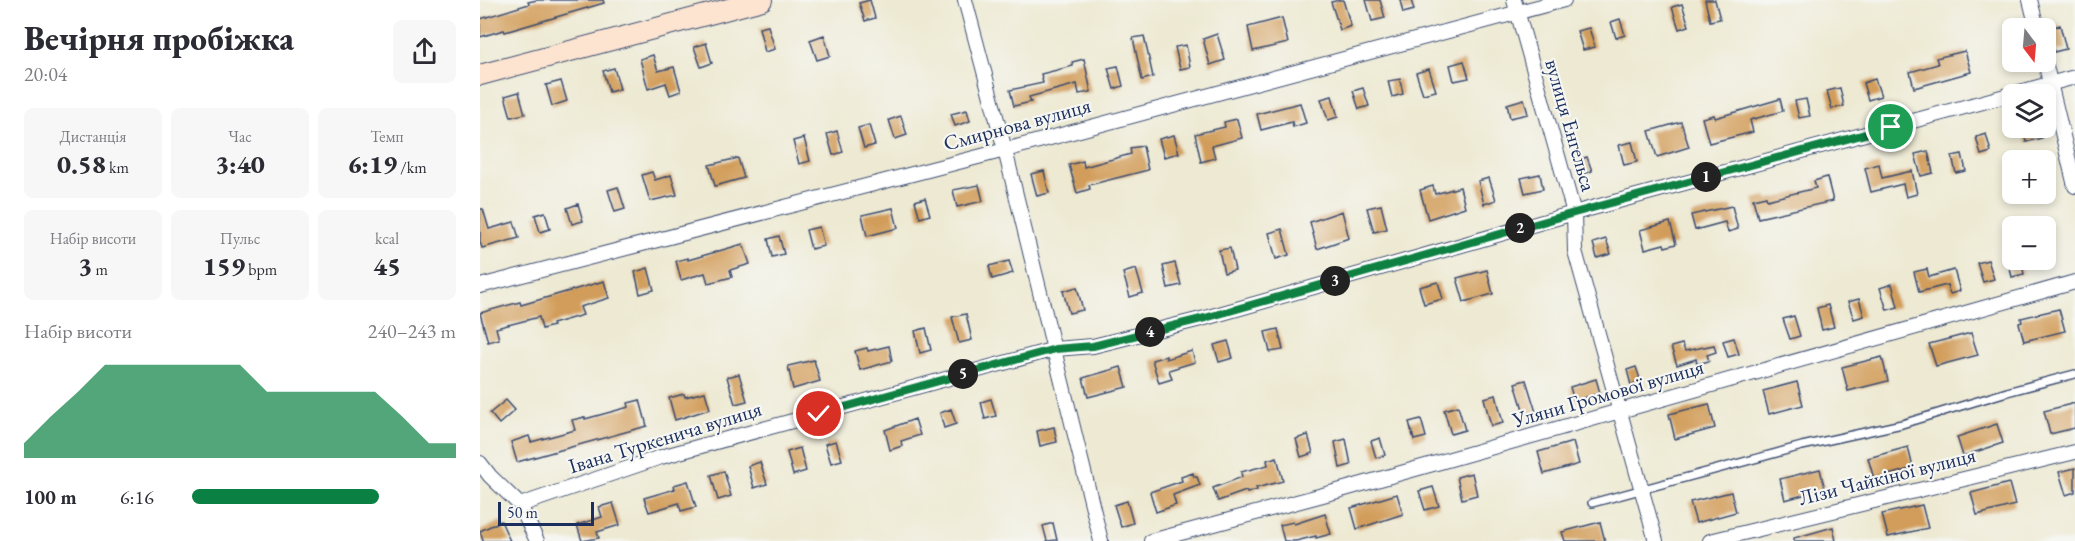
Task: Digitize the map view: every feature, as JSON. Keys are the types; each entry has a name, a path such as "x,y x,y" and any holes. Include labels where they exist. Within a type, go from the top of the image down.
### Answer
{"street":[{"path":"480,75 762,0"},
{"path":"965,0 1005,150 1101,541"},
{"name":"Смирнова вулиця","path":"480,286 1005,150 1515,6 1564,0"},
{"path":"2030,0 2034,18"},
{"name":"вулиця Енгельса","path":"1515,6 1574,213 1575,251 1656,541"},
{"path":"2047,72 2050,84"},
{"name":"Івана Туркенича вулиця","path":"2050,84 2075,77"},
{"name":"Івана Туркенича вулиця","path":"520,506 661,457 1055,349 1093,346 1205,318 1574,213 2002,97"},
{"path":"2056,108 2075,186"},
{"name":"Уляни Громової вулиця","path":"1151,541 2075,282"},
{"name":"Лізи Чайкіної вулиця","path":"1710,541 2075,452"},
{"path":"480,463 520,506 537,541"}],"lane":[{"path":"1592,503 1802,446 1902,424 2075,374"}],"building":[{"path":"537,0 603,0 604,3 480,37 480,19"},
{"path":"870,0 875,18 865,21 859,3"},
{"path":"1343,0 1351,26 1340,30 1331,2"},
{"path":"1366,0 1380,0 1385,18 1372,21"},
{"path":"1400,0 1411,0 1414,10 1403,13"},
{"path":"1705,0 1715,0 1720,19 1710,21"},
{"path":"1682,4 1689,26 1679,29 1672,7"},
{"path":"1282,18 1288,43 1253,51 1248,27"},
{"path":"1620,19 1625,35 1616,38 1611,22"},
{"path":"2060,25 2066,49 2056,52 2056,26"},
{"path":"768,26 775,49 765,52 759,28"},
{"path":"1589,28 1595,47 1583,50 1577,31"},
{"path":"1217,34 1225,60 1210,65 1203,39"},
{"path":"824,35 830,56 817,60 810,40"},
{"path":"1144,36 1153,77 1142,80 1133,38"},
{"path":"706,43 712,63 701,67 694,47"},
{"path":"1186,45 1190,67 1180,69 1175,47"},
{"path":"1965,51 1971,72 1914,88 1910,72 1938,64 1936,58"},
{"path":"653,55 658,71 674,67 681,91 670,95 666,83 648,89 640,59"},
{"path":"1084,59 1091,92 1079,94 1077,84 1029,97 1031,102 1014,106 1010,90 1043,83 1041,74 1073,66 1072,62"},
{"path":"1464,61 1469,78 1454,81 1450,65"},
{"path":"1118,66 1123,86 1114,89 1108,68"},
{"path":"614,68 620,89 609,92 603,71"},
{"path":"1429,69 1436,91 1423,94 1416,73"},
{"path":"1400,79 1403,94 1392,97 1388,81"},
{"path":"1875,79 1881,96 1868,100 1863,83"},
{"path":"561,81 567,101 552,106 546,85"},
{"path":"1363,88 1369,106 1359,109 1353,91"},
{"path":"1840,88 1844,106 1832,109 1827,91"},
{"path":"519,92 525,114 511,117 505,96"},
{"path":"1332,96 1338,117 1328,120 1321,99"},
{"path":"1524,99 1528,114 1510,118 1507,104"},
{"path":"1780,99 1783,111 1750,120 1753,132 1709,143 1702,118 1714,115 1715,118"},
{"path":"1806,99 1810,116 1799,118 1795,101"},
{"path":"1300,103 1306,123 1293,127 1292,122 1261,130 1257,114"},
{"path":"967,110 970,121 955,126 951,114"},
{"path":"901,116 907,135 895,139 889,120"},
{"path":"1237,119 1242,138 1212,146 1215,158 1201,162 1195,134 1225,127 1224,122"},
{"path":"1681,122 1689,147 1657,157 1649,131"},
{"path":"869,125 875,145 864,148 858,128"},
{"path":"837,131 843,152 833,155 827,134"},
{"path":"1986,134 1991,152 1981,155 1976,137"},
{"path":"1174,135 1179,153 1164,157 1159,139"},
{"path":"804,138 810,161 799,164 793,141"},
{"path":"2025,138 2042,138 2026,142"},
{"path":"1632,142 1637,162 1624,165 1619,145"},
{"path":"1143,146 1148,170 1089,185 1090,189 1077,193 1069,165 1083,161 1084,167 1131,154 1130,148"},
{"path":"1928,151 1933,173 1921,176 1915,154"},
{"path":"1962,154 1966,171 1956,173 1952,156"},
{"path":"1587,157 1592,171 1583,174 1578,160"},
{"path":"738,158 744,178 715,186 709,165"},
{"path":"1879,164 1882,178 1912,171 1917,194 1906,197 1903,184 1871,192 1865,168"},
{"path":"1044,171 1049,193 1037,196 1031,174"},
{"path":"652,172 655,180 671,175 677,195 650,201 642,175"},
{"path":"1540,174 1543,189 1525,193 1521,178"},
{"path":"1827,177 1833,201 1758,218 1753,199 1766,196 1767,200 1816,188 1814,181"},
{"path":"1489,178 1496,200 1484,204 1478,181"},
{"path":"979,185 983,201 957,207 953,190"},
{"path":"1433,186 1435,194 1460,187 1465,207 1428,219 1420,190"},
{"path":"618,187 625,209 615,212 608,190"},
{"path":"925,198 930,215 920,218 915,201"},
{"path":"578,204 583,221 572,224 567,208"},
{"path":"1381,205 1387,229 1374,232 1367,208"},
{"path":"1732,206 1738,229 1728,232 1725,222 1695,230 1691,215"},
{"path":"893,208 898,228 867,236 862,215"},
{"path":"480,209 483,209 489,229 514,222 519,238 482,248"},
{"path":"1342,211 1349,238 1317,249 1310,222"},
{"path":"545,212 550,229 540,232 535,215"},
{"path":"1670,222 1676,244 1665,247 1664,244 1645,249 1640,230"},
{"path":"819,227 824,246 811,249 806,230"},
{"path":"1282,229 1289,255 1276,259 1269,233"},
{"path":"779,236 784,254 772,257 768,239"},
{"path":"1606,239 1611,254 1597,258 1593,243"},
{"path":"743,244 750,264 730,270 732,277 708,283 705,273 681,280 676,261 688,258 688,260"},
{"path":"1230,248 1235,270 1224,273 1219,250"},
{"path":"1988,260 1994,279 1983,282 1977,263"},
{"path":"1009,261 1013,273 992,279 989,266"},
{"path":"1175,263 1181,285 1168,288 1163,266"},
{"path":"648,268 654,290 640,294 635,272"},
{"path":"1136,269 1143,293 1130,297 1123,273"},
{"path":"1927,269 1929,277 1954,270 1960,291 1950,294 1947,285 1919,292 1914,272"},
{"path":"1487,270 1493,294 1464,302 1457,278"},
{"path":"2010,270 2023,270 2024,274 2012,277"},
{"path":"604,281 609,298 580,307 583,315 542,329 539,317 496,328 499,339 488,342 480,313 520,302 521,305"},
{"path":"1438,282 1443,299 1424,304 1419,287"},
{"path":"1892,284 1898,307 1887,310 1880,288"},
{"path":"1077,287 1083,310 1069,313 1063,291"},
{"path":"1859,299 1864,316 1854,319 1848,302"},
{"path":"1828,305 1834,327 1822,330 1817,308"},
{"path":"2059,309 2065,331 2024,341 2019,323 2022,322 2021,318"},
{"path":"966,314 972,340 959,343 952,317"},
{"path":"1794,316 1800,336 1790,339 1783,319"},
{"path":"926,328 931,350 920,353 915,331"},
{"path":"1278,329 1283,350 1270,352 1265,332"},
{"path":"1971,333 1978,355 1936,366 1929,344"},
{"path":"1734,338 1739,354 1728,357 1723,341"},
{"path":"1228,341 1233,358 1219,362 1214,345"},
{"path":"1682,344 1685,351 1714,345 1716,352 1707,355 1709,361 1697,364 1696,359 1677,365 1671,347"},
{"path":"889,346 892,361 860,370 855,351 867,348 868,351"},
{"path":"1192,351 1195,362 1169,370 1172,379 1159,383 1152,360 1166,356 1166,359"},
{"path":"1882,357 1888,381 1848,391 1842,367"},
{"path":"814,360 820,381 793,389 788,366"},
{"path":"1121,367 1127,387 1088,397 1083,378"},
{"path":"1636,367 1641,382 1631,385 1627,370"},
{"path":"739,374 747,401 735,404 727,377"},
{"path":"1596,379 1600,393 1574,401 1570,387"},
{"path":"1526,380 1536,412 1525,416 1515,383"},
{"path":"1797,382 1803,405 1769,414 1763,391"},
{"path":"705,392 710,409 675,420 669,398"},
{"path":"1496,395 1503,423 1491,426 1484,398"},
{"path":"991,399 996,416 985,419 981,402"},
{"path":"506,400 515,410 499,424 490,413"},
{"path":"640,400 647,426 517,462 511,442 529,436 531,442 575,430 572,420 585,417 585,419 629,407 628,403"},
{"path":"2075,403 2075,428 2050,434 2044,411"},
{"path":"1709,404 1715,428 1675,439 1669,414"},
{"path":"1458,406 1465,430 1451,434 1444,410"},
{"path":"951,409 956,424 944,428 940,413"},
{"path":"915,419 920,435 901,441 902,446 890,450 885,430"},
{"path":"1421,419 1426,437 1414,440 1409,422"},
{"path":"1997,424 2003,443 1963,456 1957,437"},
{"path":"1054,427 1057,442 1040,446 1037,431"},
{"path":"1308,435 1313,453 1301,457 1296,439"},
{"path":"1380,438 1385,455 1376,458 1371,441"},
{"path":"1346,439 1351,465 1340,468 1335,442"},
{"path":"836,441 842,460 831,463 825,444"},
{"path":"1573,442 1579,464 1544,474 1538,452"},
{"path":"1908,447 1913,468 1874,479 1868,458"},
{"path":"800,448 806,471 793,475 787,452"},
{"path":"1277,457 1283,481 1218,501 1213,488 1242,477 1241,472 1268,465 1267,460"},
{"path":"760,462 767,484 754,488 748,466"},
{"path":"2075,468 2075,492 2066,495 2059,472"},
{"path":"1820,469 1825,489 1785,500 1780,479"},
{"path":"724,471 731,496 718,500 711,475"},
{"path":"1193,473 1200,485 1173,495 1176,505 1156,512 1150,492 1182,481 1181,477"},
{"path":"1472,473 1477,495 1462,499 1457,477"},
{"path":"688,481 696,507 681,511 679,503 649,512 644,498 675,489 674,485"},
{"path":"2009,483 2015,505 1977,515 1971,493"},
{"path":"1433,487 1439,506 1425,510 1419,491"},
{"path":"1731,492 1736,512 1696,523 1690,502"},
{"path":"1397,494 1403,514 1357,529 1351,508"},
{"path":"1127,501 1133,523 1121,527 1114,505"},
{"path":"613,503 620,525 597,532 599,538 582,541 577,525 602,517 599,507"},
{"path":"1922,505 1928,528 1888,537 1882,514"},
{"path":"1325,514 1331,534 1284,541 1280,525 1293,522 1294,524"},
{"path":"501,521 510,541 483,541 480,531"},
{"path":"1600,522 1605,541 1565,541 1562,532"},
{"path":"1053,523 1057,540 1047,541 1043,526"},
{"path":"1833,527 1836,541 1794,541 1794,538"}],"route":[{"path":"819,414 1055,349 1093,346 1205,318 1574,213 1891,127"}]}
